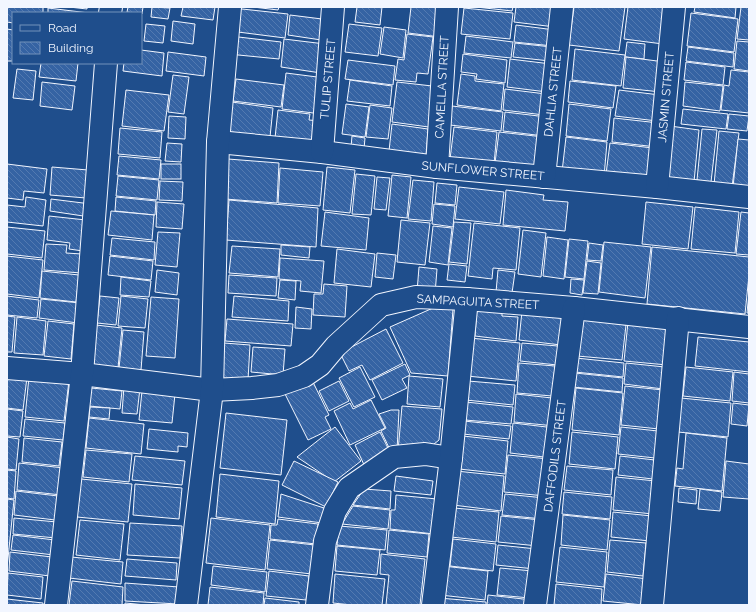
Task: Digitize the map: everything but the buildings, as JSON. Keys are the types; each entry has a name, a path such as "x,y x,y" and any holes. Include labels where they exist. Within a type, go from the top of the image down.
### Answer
{"street":[{"path":"186,605 212,390 218,142 230,7"},
{"name":"TULIP STREET","path":"322,152 333,7"},
{"name":"CAMELLA STREET","path":"438,167 447,7"},
{"name":"DAHLIA STREET","path":"544,177 562,7"},
{"name":"JASMIN STREET","path":"657,187 674,7"},
{"path":"56,605 82,374 106,64"},
{"name":"SUNFLOWER STREET","path":"218,142 322,152 438,167 749,197"},
{"name":"SAMPAGUITA STREET","path":"7,368 82,374 212,390 278,385 304,376 320,366 336,346 381,306 416,297 467,299 574,308 678,318 749,327"},
{"path":"433,605 451,458 467,299"},
{"name":"DAFFODILS STREET","path":"535,605 574,308"},
{"path":"652,605 678,318"},
{"path":"317,605 325,541 335,511 349,488 394,457 424,454 451,458"}]}
